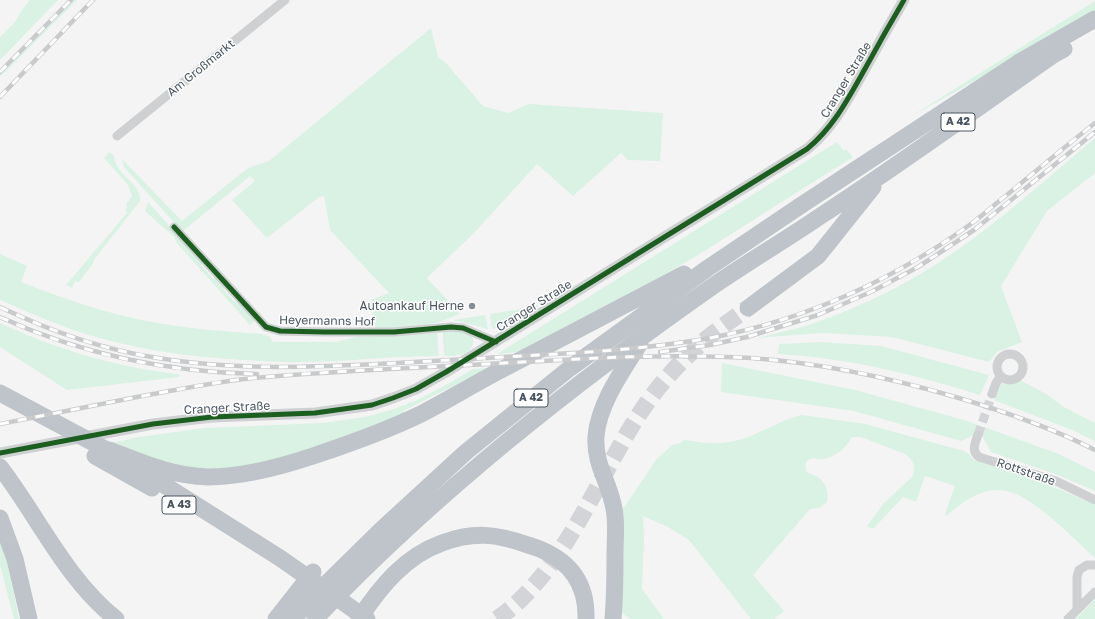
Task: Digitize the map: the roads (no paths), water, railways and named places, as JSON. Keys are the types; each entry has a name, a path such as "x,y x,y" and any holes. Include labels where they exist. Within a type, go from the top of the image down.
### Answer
{"highway":[{"name":"A 42","path":"315,619 335,587 409,504 466,452 570,368 708,268 754,237 1018,63 1095,19"},
{"name":"A 42","path":"287,615 335,587 478,465 581,382 645,335 719,282 822,216 1053,55 1095,31"},
{"path":"748,308 818,256 884,173"},
{"path":"109,450 155,468 190,476 228,476 294,462 357,441 421,414 754,237"},
{"path":"613,619 615,582 615,512 612,498 602,475 597,457 596,436 603,409 615,382 645,335"},
{"name":"A 43","path":"0,393 109,450 280,558 364,616"},
{"name":"A 43","path":"0,403 142,482 238,540 272,562 351,619"},
{"path":"0,467 18,490 51,544 81,583 105,610 116,619"},
{"path":"0,518 15,559 29,619"},
{"path":"364,616 380,588 412,559 441,543 472,536 490,535 507,538 542,549 555,556 568,566 579,582 586,612 586,619"},
{"path":"287,615 313,572"}],"street":[{"name":"Am Großmarkt","path":"117,136 284,0"},
{"name":"Cranger Straße","path":"0,453 101,433 184,420 212,417 315,413 372,405 416,389 496,342 751,184 815,142 828,129 845,105 904,0"},
{"name":"Heyermanns Hof","path":"174,227 266,327 272,330 317,332 394,332 451,327 463,328 496,342"},
{"path":"992,394 1000,377"},
{"name":"Rottstraße","path":"978,435 974,448 976,455 979,457 1056,481 1095,500"},
{"path":"1077,610 1077,577 1079,570 1087,565 1095,565"},
{"path":"1068,619 1095,592"}],"tunnel":[{"path":"497,619 520,600 541,577 559,552 576,525 622,442 638,416 660,386 695,349 715,332 748,308"},
{"path":"978,435 992,394"}],"railway":[{"path":"0,72 71,0"},
{"path":"0,97 93,0"},
{"path":"0,307 58,332 97,345 158,358 217,365 277,367 397,363 590,352 665,345 710,338 779,321 813,309 877,281 908,264 939,246 973,222 1095,123"},
{"path":"660,352 710,345 747,337 818,315 873,291 918,267 974,230 1095,132"},
{"path":"0,317 63,342 126,359 191,370 257,374"},
{"path":"0,424 137,397 253,378 587,359 685,356 778,360 856,372 959,398 1011,415 1095,450"}],"place":[{"name":"Autoankauf Herne","path":"472,306"}]}
